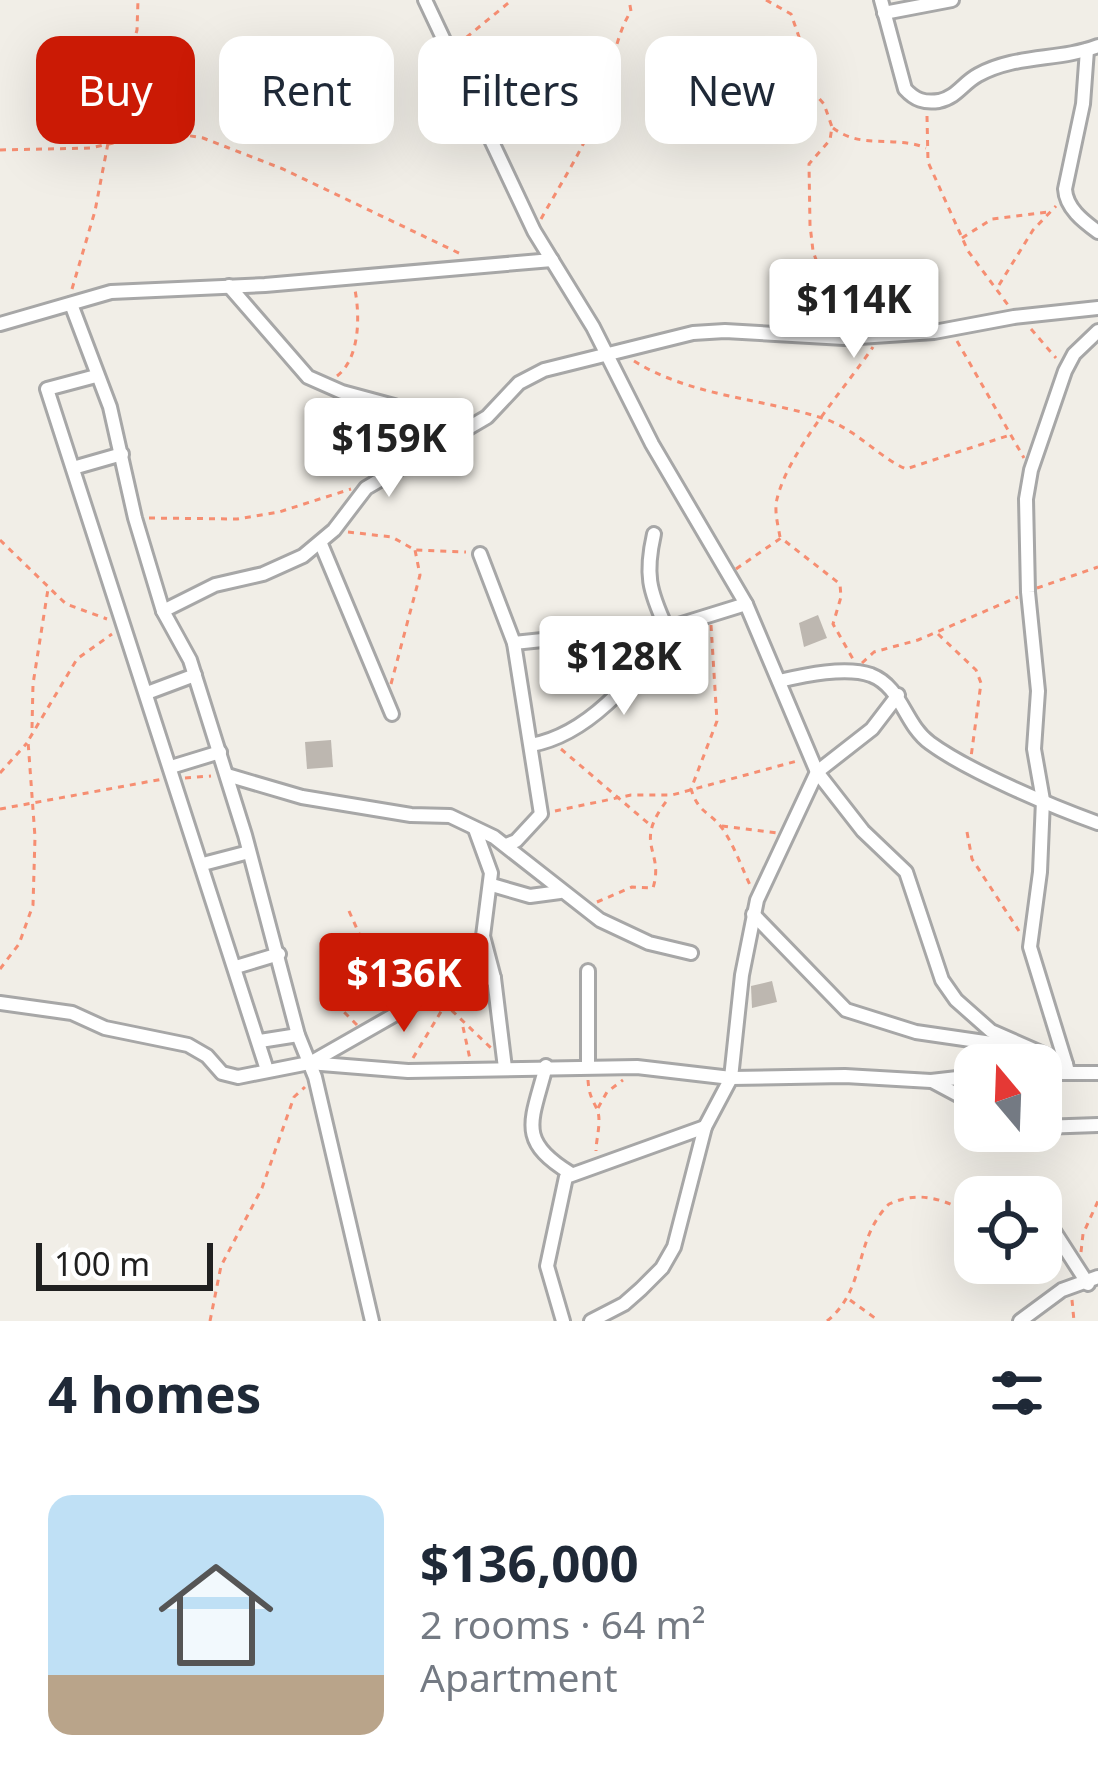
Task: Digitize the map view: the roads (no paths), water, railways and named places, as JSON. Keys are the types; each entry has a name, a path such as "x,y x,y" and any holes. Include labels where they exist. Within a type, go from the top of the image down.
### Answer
{"street":[{"path":"425,0 534,231 614,353 652,444 746,604 817,772 863,831 906,872 933,962 956,1000 991,1031 1020,1044"},
{"path":"952,0 882,6 905,89 915,99 950,98 977,76 1026,58 1093,48 1065,199 1098,232"},
{"path":"0,324 111,292 552,260"},
{"path":"229,286 299,368 320,382 394,406 444,444"},
{"path":"71,304 110,407 135,518 163,611 195,675 227,775 298,1035 312,1070 372,1321"},
{"path":"163,611 215,585 263,574 321,544 366,488 487,417 531,376 709,332 844,338 951,329 1098,308"},
{"path":"1067,1068 1030,947 1040,872 1042,800 1034,749 1038,691 1028,592 1026,499 1031,470 1065,371 1074,354 1098,331"},
{"path":"96,376 47,389 267,1070"},
{"path":"73,468 122,454"},
{"path":"654,534 647,567 652,596 671,626"},
{"path":"321,544 390,708"},
{"path":"480,554 514,644 541,814 516,841 506,845"},
{"path":"514,644 671,626 712,618 746,604"},
{"path":"531,745 573,728 615,694 654,656 671,626"},
{"path":"779,681 860,671 898,695 917,732 945,753 1098,823"},
{"path":"147,692 195,675"},
{"path":"591,1321 608,1317 641,1289 674,1247 705,1127 731,1078 755,907 817,772 872,729 898,695"},
{"path":"173,773 220,752"},
{"path":"227,775 302,797 411,815 450,816 506,845 560,892 632,936 691,953"},
{"path":"475,829 492,885 483,935 494,978 504,1063"},
{"path":"203,864 249,852"},
{"path":"492,885 530,896 560,892"},
{"path":"755,907 846,1010 916,1032 1009,1044"},
{"path":"236,967 279,955"},
{"path":"588,971 588,1066"},
{"path":"312,1070 363,1031 437,990 466,978 494,978"},
{"path":"0,1003 72,1013 105,1028 188,1045 223,1073 238,1077 267,1070 472,1070 504,1063 637,1067 731,1078 954,1078"},
{"path":"260,1041 298,1035"},
{"path":"1062,1065 1067,1068"},
{"path":"546,1066 532,1129 534,1144 544,1157 570,1173"},
{"path":"1062,1069 1098,1073"},
{"path":"931,1081 954,1093"},
{"path":"1062,1125 1098,1124"},
{"path":"563,1321 548,1266 561,1187 570,1173 705,1127"},
{"path":"1020,1321 1089,1278 1062,1240"}]}
